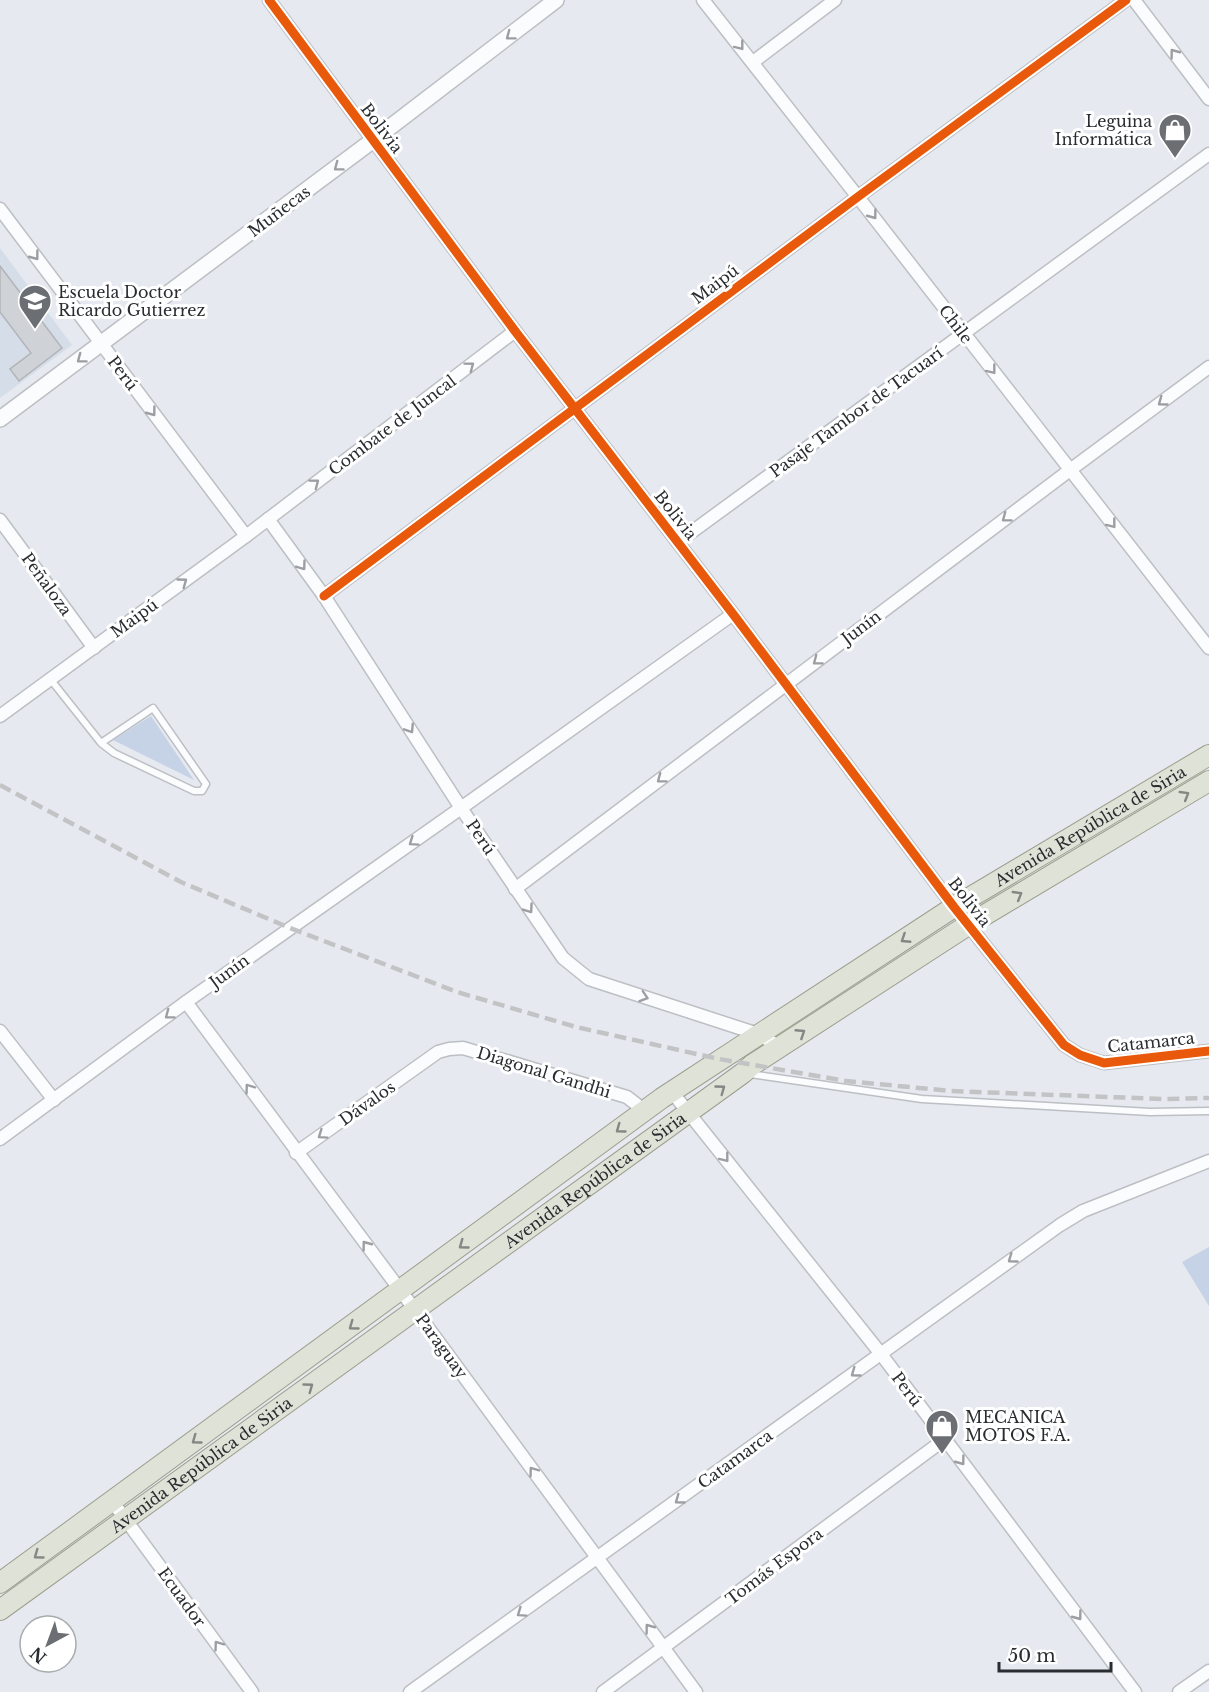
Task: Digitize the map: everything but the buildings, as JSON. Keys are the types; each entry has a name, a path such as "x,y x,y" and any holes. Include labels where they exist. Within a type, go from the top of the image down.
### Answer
{"main road":[{"name":"Avenida República de Siria","path":"1,1580 672,1092 954,907 1209,755"},
{"name":"Avenida República de Siria","path":"0,1610 752,1065 968,925 1209,781"}],"street":[{"name":"Bolivia","path":"269,0 515,331 733,614 954,907 1064,1045"},
{"name":"Muñecas","path":"0,419 372,141 556,0"},
{"name":"Chile","path":"703,0 859,196 963,334 1209,648"},
{"path":"753,62 835,0"},
{"name":"Maipú","path":"324,596 574,407 1126,0"},
{"path":"1134,0 1209,99"},
{"name":"Pasaje Tambor de Tacuarí","path":"678,542 1209,154"},
{"name":"Perú","path":"0,209 246,536"},
{"name":"Combate de Juncal","path":"268,519 515,331"},
{"name":"Junín","path":"515,889 1209,367"},
{"name":"Maipú","path":"0,716 268,519"},
{"name":"Perú","path":"268,519 324,596 461,808 563,958 589,979 758,1034 780,1047"},
{"name":"Peñaloza","path":"0,520 94,648"},
{"path":"461,808 733,614"},
{"name":"Junín","path":"0,1139 186,1002 461,808"},
{"name":"Paraguay","path":"186,1002 696,1692"},
{"path":"0,1031 54,1100"},
{"name":"Catamarca","path":"1064,1045 1080,1055 1104,1063 1209,1051"},
{"name":"Diagonal Gandhi","path":"438,1052 463,1048 627,1097 645,1111"},
{"name":"Dávalos","path":"296,1153 438,1052"},
{"name":"Perú","path":"672,1092 881,1354 1135,1692"},
{"name":"Catamarca","path":"410,1692 1060,1225 1083,1211 1209,1161"},
{"name":"Tomás Espora","path":"603,1692 945,1439"},
{"name":"Ecuador","path":"112,1501 252,1692"},
{"path":"1,1580 16,1598"},
{"path":"1179,1692 1209,1671"}],"lane":[{"path":"51,680 101,743 114,753 194,791 202,791 207,784 153,708 101,743"},
{"path":"743,1073 922,1099 1150,1112 1209,1110"}],"shaded area":[{"path":"0,248 72,345 0,398"},
{"path":"151,716 194,780 113,740"},
{"path":"1209,1247 1209,1306 1182,1262"}],"railway":[{"path":"0,785 181,882 290,928 457,992 576,1027 719,1059 846,1081 951,1091 1162,1099 1209,1098"}],"cycle path":[{"path":"269,0 515,331 733,614 954,907 1064,1045 1080,1055 1104,1063 1209,1051"},
{"path":"324,596 859,196 1126,0"}],"place":[{"name":"Leguina Informática","path":"1175,159"},
{"name":"Escuela Doctor Ricardo Gutierrez","path":"35,330"},
{"name":"MECANICA MOTOS F.A.","path":"942,1455"}]}
